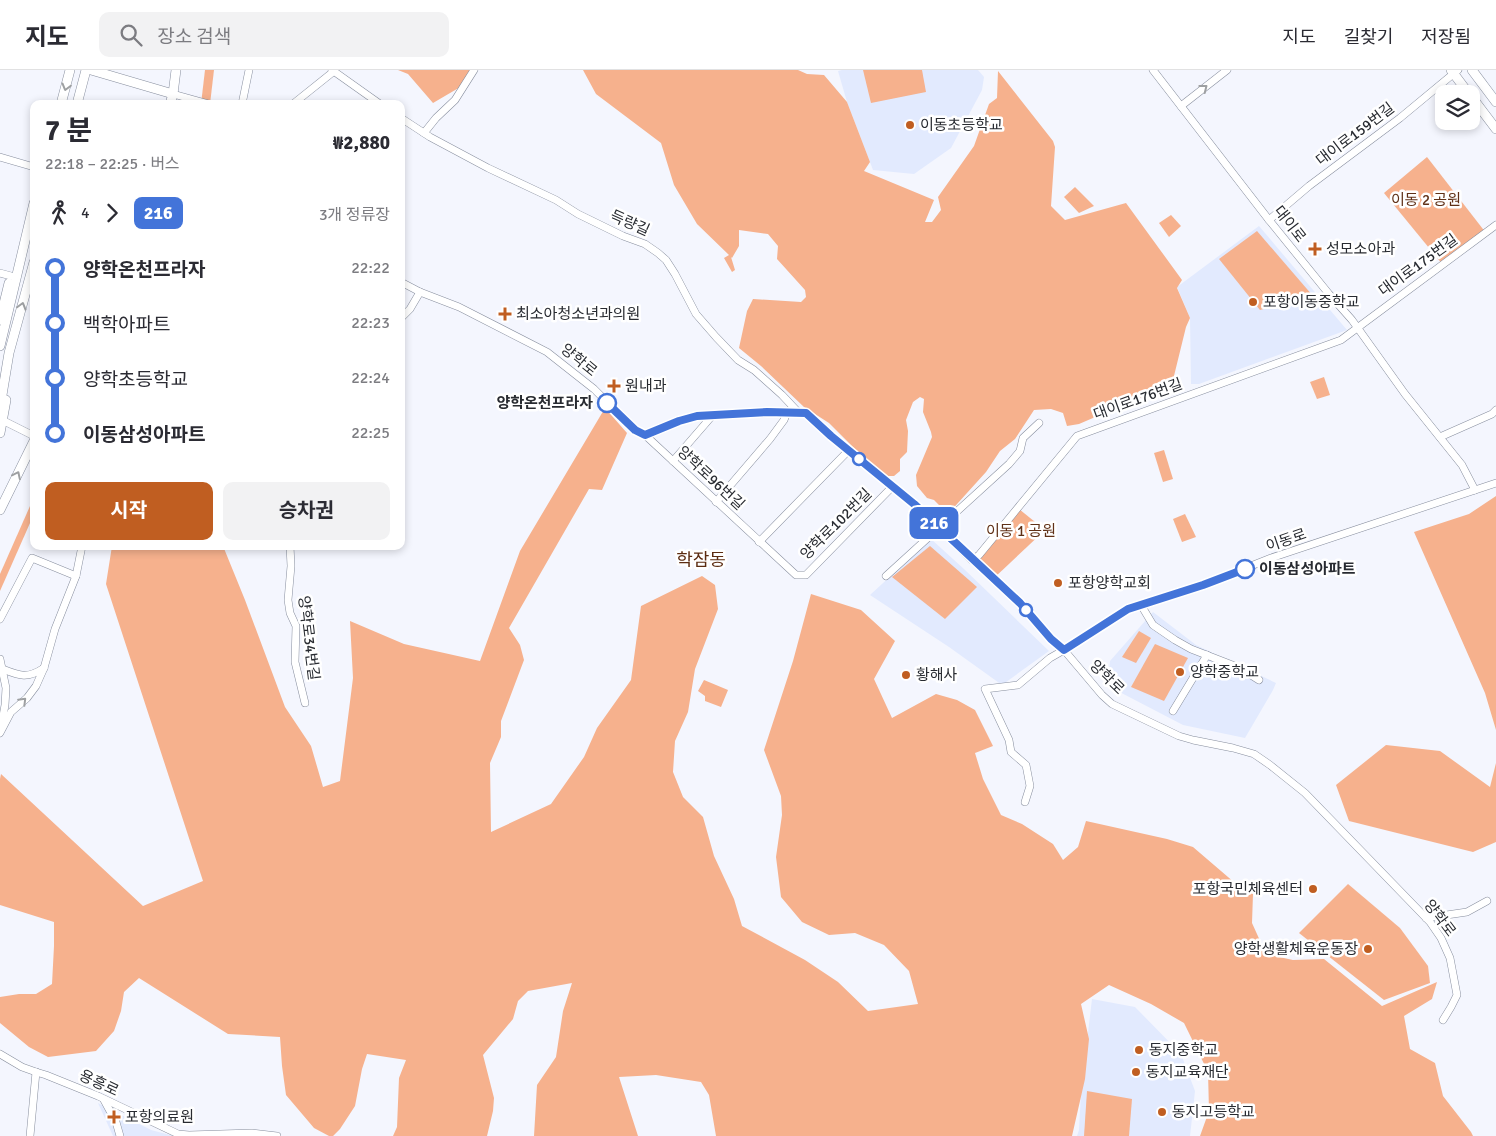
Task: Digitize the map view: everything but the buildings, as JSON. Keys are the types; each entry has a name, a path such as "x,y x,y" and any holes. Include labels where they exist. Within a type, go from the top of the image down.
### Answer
{"main road":[{"path":"62,100 70,70"},
{"path":"78,100 86,70"},
{"path":"90,70 173,94"},
{"path":"171,100 176,70"},
{"path":"1472,70 1496,102"},
{"path":"1454,71 1464,85"},
{"path":"1480,94 1488,91"},
{"path":"1480,108 1496,129"},
{"path":"10,351 0,346 30,220"},
{"path":"0,319 14,266 21,256"},
{"path":"0,406 10,351 30,288"},
{"path":"0,433 12,363 10,351"},
{"path":"0,510 30,449"}],"street":[{"path":"243,100 249,70"},
{"path":"424,133 436,118 455,100 474,70"},
{"name":"대이로","path":"1154,70 1269,220 1358,328 1405,394 1465,470 1475,490"},
{"path":"1180,106 1227,70"},
{"path":"298,100 332,71 374,100"},
{"name":"대이로159번길","path":"1269,220 1309,186 1400,118 1454,71"},
{"path":"173,94 199,100"},
{"name":"득량길","path":"405,121 488,168 556,200 578,214 622,236 645,244 658,253 666,260 675,274 696,314 716,337 738,360 754,370 798,412"},
{"path":"0,157 30,166"},
{"name":"대이로175번길","path":"1358,328 1496,225"},
{"path":"0,273 11,276"},
{"name":"양학로","path":"405,284 459,307 547,352 594,389 635,430 645,435"},
{"path":"405,311 420,292"},
{"name":"대이로176번길","path":"972,560 979,555 1077,436 1341,340 1358,328"},
{"path":"1440,437 1492,414 1496,410"},
{"path":"716,502 770,439 788,412"},
{"path":"645,435 697,416 798,412"},
{"name":"양학로","path":"798,412 806,413 893,486 1020,603 1112,704 1179,736 1254,754 1305,793 1426,918 1441,938 1450,958 1457,995 1443,1020"},
{"path":"673,461 712,416"},
{"path":"2,420 30,434"},
{"path":"886,576 1009,464 1020,451 1023,438 1039,423"},
{"name":"양학로96번길","path":"645,435 796,576"},
{"path":"759,542 849,450"},
{"name":"이동로","path":"1025,802 1030,786 1026,765 1011,752 1008,740 986,689 1018,685 1050,658 1128,609 1203,585 1272,558 1496,483"},
{"name":"양학로102번길","path":"796,576 806,575 893,486"},
{"path":"0,733 11,712 27,698 36,686 44,668 54,629 76,576 81,550"},
{"name":"양학로34번길","path":"290,550 291,566 288,600 290,612 296,626 295,662 305,703"},
{"path":"1,616 32,558 76,576"},
{"path":"1141,604 1153,625 1191,649 1240,668 1259,680"},
{"path":"1173,711 1207,655"},
{"path":"0,660 6,688 0,733"},
{"path":"1,668 23,676 35,674 44,668"},
{"path":"1426,918 1467,912 1487,901"},
{"name":"용흥로","path":"0,1055 36,1072 46,1074 98,1096 178,1134 252,1133 277,1136"},
{"path":"30,1136 32,1098 36,1072"},
{"path":"104,1100 116,1122 120,1136"}],"shaded area":[{"name":"이동초등학교","path":"978,70 984,77 982,90 951,148 914,174 873,170 847,102 838,71"},
{"name":"포항이동중학교","path":"1259,226 1347,330 1199,384 1191,384 1190,318 1177,287"},
{"path":"931,539 1049,651 1002,685 949,647 870,595"},
{"name":"양학중학교","path":"1153,612 1196,645 1276,683 1245,738 1183,725 1108,686 1110,661"},
{"name":"동지교육재단","path":"1092,999 1135,1007 1181,1054 1195,1091 1190,1136 1077,1136"},
{"name":"포항의료원","path":"98,1103 151,1130 174,1136 113,1136"}],"green space":[{"path":"205,70 214,70 210,100 201,100"},
{"path":"398,70 470,70 462,86 433,103 408,74"},
{"path":"583,70 798,70 807,74 824,75 847,102 870,162 864,171 934,200 925,222 932,222 941,210 938,197 974,146 989,104 997,98 998,71 1053,141 1055,147 1051,206 1065,220 1126,203 1182,280 1177,288 1190,318 1172,384 1079,424 1067,426 1063,413 1051,409 1034,410 1015,439 1000,451 986,472 948,514 934,500 927,498 917,486 916,475 932,437 923,412 924,399 920,397 913,402 906,420 908,431 907,452 900,459 900,471 894,476 886,476 829,423 804,407 739,348 747,311 753,299 801,302 806,297 805,290 777,259 778,246 768,234 739,230 739,246 731,257 735,270 732,272 724,258 729,255 697,224 674,185 661,143 596,94"},
{"path":"863,70 922,70 926,92 871,103"},
{"name":"이동 2 공원","path":"1427,157 1486,233 1443,265 1384,193"},
{"path":"1075,187 1094,206 1079,213 1064,197"},
{"path":"1171,215 1181,226 1169,237 1159,223"},
{"path":"1257,231 1313,296 1260,310 1219,259"},
{"path":"1324,377 1330,395 1317,399 1310,382"},
{"path":"605,408 627,433 602,490 589,489 509,628 520,645 524,660 501,721 501,737 490,763 491,832 551,804 584,757 597,728 631,680 641,606 702,576 715,585 718,609 695,669 688,712 675,741 673,772 683,797 703,817 714,856 734,899 742,926 805,960 838,982 868,1011 918,1004 909,971 884,945 855,933 829,935 802,922 781,897 776,857 782,815 781,796 764,750 793,661 811,594 861,610 895,641 874,679 892,718 936,694 957,700 975,710 993,746 975,753 983,779 1001,815 1022,824 1053,844 1063,860 1078,847 1086,821 1167,839 1193,847 1235,883 1253,894 1252,923 1266,954 1293,960 1324,959 1382,1006 1437,982 1432,999 1404,1016 1410,1049 1435,1063 1443,1096 1473,1136 1200,1136 1209,1111 1208,1072 1184,1023 1151,1004 1109,985 1081,1004 1089,1039 1085,1079 1072,1136 716,1136 709,1095 701,1082 656,1075 619,1077 638,1136 534,1136 537,1085 556,1057 563,1011 572,983 528,991 518,1001 513,1019 483,1055 494,1098 487,1136 393,1136 397,1127 399,1078 406,1060 367,1054 355,1106 340,1129 333,1136 329,1136 314,1128 286,1095 280,1037 228,1034 139,978 124,992 121,1011 114,1031 96,1051 48,1057 29,1047 0,1023 0,997 36,994 52,984 54,946 54,922 0,905 1,774 143,906 203,881 106,584 111,550 225,550 285,707 311,746 323,787 340,781 353,678 350,621 404,644 480,661 520,551"},
{"path":"1164,450 1173,479 1163,482 1154,453"},
{"path":"1496,496 1496,730 1485,693 1414,532 1469,514"},
{"path":"30,506 30,523 0,591 0,574"},
{"name":"이동 1 공원","path":"1019,509 1045,530 994,578 972,560"},
{"path":"1185,514 1196,537 1182,542 1173,519"},
{"path":"930,546 977,587 945,619 892,577"},
{"path":"1139,631 1151,638 1136,663 1122,657"},
{"path":"1155,644 1188,658 1164,701 1131,687"},
{"path":"704,680 728,690 721,707 705,701 705,696 698,691"},
{"path":"1386,745 1440,751 1490,787 1496,763 1496,842 1473,852 1349,821 1336,785"},
{"name":"양학생활체육운동장","path":"1348,884 1400,928 1428,966 1430,983 1384,1000 1299,933"},
{"path":"1087,1091 1132,1099 1129,1136 1084,1136"}],"bus line":[{"name":"216","path":"607,403 635,430 645,435 662,427 697,416 767,412 806,413 914,504 1020,603 1051,639 1064,650 1128,609 1203,585 1245,569"}],"place":[{"name":"이동초등학교","path":"910,125"},
{"name":"성모소아과","path":"1315,249"},
{"name":"포항이동중학교","path":"1253,302"},
{"name":"최소아청소년과의원","path":"505,314"},
{"name":"원내과","path":"614,386"},
{"name":"양학온천프라자","path":"607,403"},
{"name":"이동삼성아파트","path":"1245,569"},
{"name":"포항양학교회","path":"1058,583"},
{"name":"양학중학교","path":"1180,672"},
{"name":"황해사","path":"906,675"},
{"name":"포항국민체육센터","path":"1313,889"},
{"name":"양학생활체육운동장","path":"1368,949"},
{"name":"동지중학교","path":"1139,1050"},
{"name":"동지교육재단","path":"1136,1072"},
{"name":"동지고등학교","path":"1162,1112"},
{"name":"포항의료원","path":"114,1117"}],"district":[{"name":"학잠동","path":"701,560"}]}
